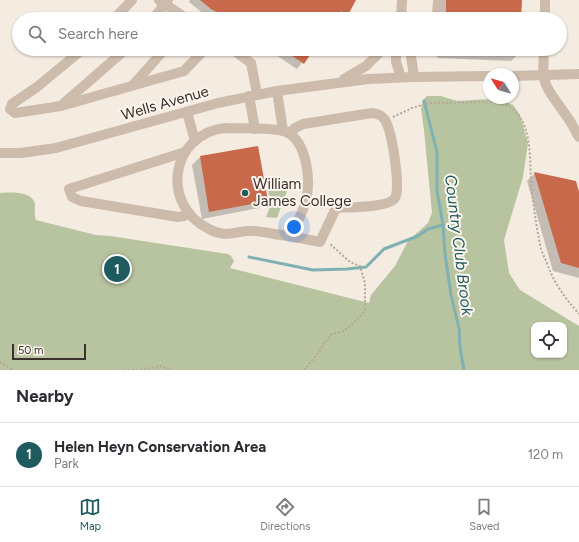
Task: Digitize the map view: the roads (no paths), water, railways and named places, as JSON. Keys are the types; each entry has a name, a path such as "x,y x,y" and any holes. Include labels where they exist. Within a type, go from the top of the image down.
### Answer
{"street":[{"path":"121,12 132,0"},
{"path":"402,0 402,12"},
{"path":"437,12 438,0"},
{"path":"545,0 545,12"},
{"path":"157,12 164,1 179,12"},
{"path":"74,56 37,87 12,104 10,109 15,113 61,106 133,86 184,71 198,56"},
{"path":"61,106 118,56"},
{"path":"133,86 159,56"},
{"path":"242,56 251,63 255,129"},
{"name":"Wells Avenue","path":"339,82 366,66 376,56"},
{"path":"396,56 396,62 401,77"},
{"path":"411,56 414,77"},
{"path":"544,56 543,75 546,85 551,94 574,118 579,137"},
{"path":"519,76 579,74"},
{"name":"Wells Avenue","path":"0,153 25,152 56,148 187,112 253,95 277,91 339,82 401,77 483,76"},
{"path":"277,91 286,132 297,141 308,170 306,200 302,214 290,236"},
{"path":"187,112 194,141"},
{"path":"372,114 381,116 386,121 391,136 396,166 397,193 395,199 390,202 377,205 336,208 320,242 254,231 228,235 219,234 206,228 189,213 178,193 177,184 179,166 185,152 194,141 204,134 221,128 286,132 304,124 372,114"},
{"path":"185,152 69,189 72,196 81,201 175,217 181,217 189,213"}],"waterway":[{"name":"Country Club Brook","path":"424,101 437,152 437,191 443,225 445,254 451,295 459,328 460,348 464,370"},
{"path":"249,257 313,270 366,267 384,249 418,236 428,229 443,225"}],"place":[{"name":"William James College","path":"245,193"},
{"name":"Helen Heyn Conservation Area","path":"117,269"}]}
